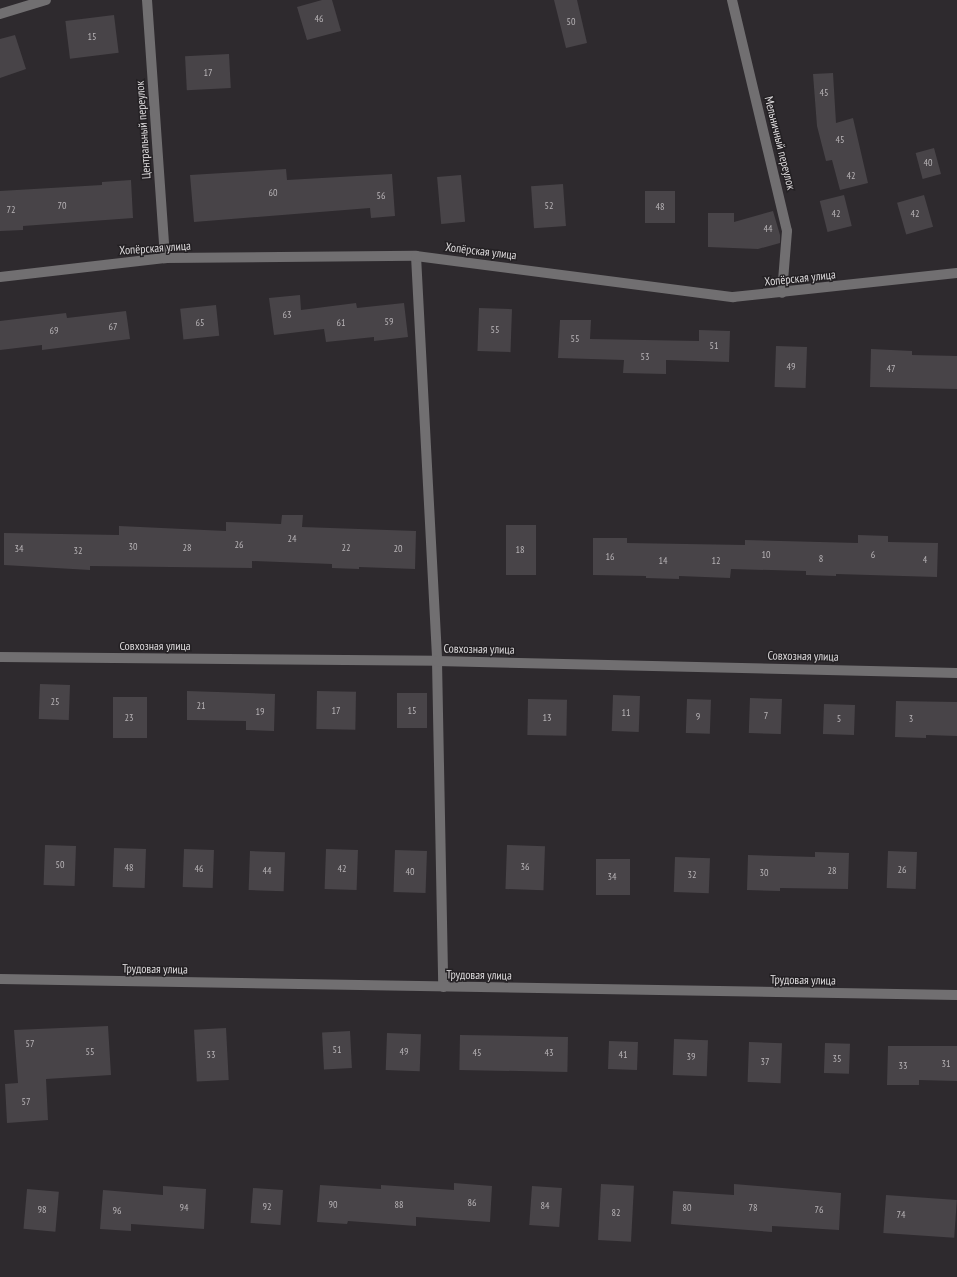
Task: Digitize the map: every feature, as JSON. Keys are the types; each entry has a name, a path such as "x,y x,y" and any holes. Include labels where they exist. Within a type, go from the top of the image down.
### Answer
{"street":[{"path":"0,14 46,0"},
{"name":"Центральный переулок","path":"147,0 165,258"},
{"name":"Мельничный переулок","path":"732,0 788,231 782,293"},
{"path":"416,256 437,661 443,987"},
{"name":"Хопёрская улица","path":"0,277 165,258 416,256 733,297 782,293 957,273"},
{"name":"Совхозная улица","path":"0,657 437,661 957,673"},
{"name":"Трудовая улица","path":"0,979 957,995"}],"building":[{"path":"322,0 332,0 341,31 307,40 297,7"},
{"path":"554,0 577,0 587,43 566,48"},
{"path":"114,15 119,53 70,59 65,21"},
{"path":"15,35 26,69 0,78 0,39"},
{"path":"229,54 231,88 187,90 185,56"},
{"path":"833,73 836,123 853,118 868,183 840,190 832,160 826,161 817,126 813,74"},
{"path":"934,148 941,174 923,179 916,153"},
{"path":"286,169 287,180 392,174 395,216 371,218 370,208 194,222 190,175"},
{"path":"461,175 465,222 441,224 437,177"},
{"path":"131,180 133,218 23,226 23,230 0,231 0,191 102,185 102,182"},
{"path":"563,184 566,226 534,228 531,186"},
{"path":"645,191 675,191 675,223 645,223"},
{"path":"844,195 852,226 827,232 820,201"},
{"path":"924,195 933,227 906,234 897,203"},
{"path":"773,211 780,235 780,243 758,249 708,247 708,213 734,213 734,222"},
{"path":"300,295 301,310 356,303 357,308 404,303 408,337 374,341 374,337 326,342 324,329 274,335 269,298"},
{"path":"216,305 219,336 183,340 180,309"},
{"path":"479,308 512,309 510,352 477,351"},
{"path":"126,311 130,339 42,350 42,345 0,350 0,321 66,313 67,318"},
{"path":"560,320 591,320 590,339 699,341 699,330 730,331 729,362 666,360 666,374 623,373 624,360 558,358"},
{"path":"776,346 807,347 806,388 775,387"},
{"path":"871,349 912,351 912,355 957,356 957,389 870,387"},
{"path":"282,515 303,515 302,527 416,531 415,569 359,567 359,569 332,568 332,564 252,561 252,568 90,566 90,570 4,565 4,533 119,535 119,526 226,531 226,522 281,524"},
{"path":"506,525 536,525 536,575 506,575"},
{"path":"858,535 888,536 888,542 938,543 937,577 836,574 836,576 806,575 806,571 731,569 730,578 679,576 679,579 646,578 646,576 593,575 593,538 627,538 627,543 745,545 745,540 858,543"},
{"path":"40,684 70,685 69,720 39,719"},
{"path":"187,691 275,694 274,731 246,730 246,721 187,720"},
{"path":"317,691 356,692 355,730 316,729"},
{"path":"397,693 427,693 427,728 397,728"},
{"path":"613,695 640,696 639,732 612,731"},
{"path":"113,697 147,697 147,738 113,738"},
{"path":"750,698 782,699 781,734 749,733"},
{"path":"528,699 567,700 566,736 527,735"},
{"path":"687,699 711,700 710,734 686,733"},
{"path":"896,701 957,702 957,736 926,735 926,738 895,737"},
{"path":"824,704 855,705 854,735 823,734"},
{"path":"45,845 76,846 75,886 44,885"},
{"path":"507,845 545,846 543,890 505,889"},
{"path":"114,848 146,849 145,888 113,887"},
{"path":"184,849 214,850 213,888 183,887"},
{"path":"326,849 358,850 357,890 325,889"},
{"path":"395,850 427,851 426,893 394,892"},
{"path":"250,851 285,852 284,891 249,890"},
{"path":"888,851 917,852 916,889 887,888"},
{"path":"815,852 849,853 848,889 780,888 780,891 747,890 748,855 815,857"},
{"path":"675,857 710,858 709,893 674,892"},
{"path":"596,859 630,859 630,895 596,895"},
{"path":"108,1026 111,1075 46,1079 48,1120 7,1123 5,1084 18,1083 14,1030"},
{"path":"226,1028 229,1080 197,1082 194,1030"},
{"path":"350,1031 352,1068 324,1069 322,1032"},
{"path":"387,1033 421,1034 420,1071 386,1070"},
{"path":"460,1035 568,1037 567,1072 459,1070"},
{"path":"674,1039 708,1040 707,1076 673,1075"},
{"path":"609,1041 638,1042 637,1070 608,1069"},
{"path":"749,1042 782,1043 781,1083 748,1082"},
{"path":"825,1043 850,1044 849,1074 824,1073"},
{"path":"888,1046 957,1046 957,1081 919,1080 919,1085 887,1085"},
{"path":"454,1183 492,1186 490,1222 416,1217 416,1226 348,1221 347,1224 317,1222 320,1185 381,1189 381,1185 454,1190"},
{"path":"601,1184 634,1186 631,1242 598,1240"},
{"path":"734,1184 841,1193 839,1230 772,1226 772,1232 671,1224 673,1191 734,1195"},
{"path":"163,1186 206,1189 204,1229 131,1224 131,1231 100,1229 103,1190 163,1195"},
{"path":"532,1186 562,1188 559,1227 529,1225"},
{"path":"253,1188 283,1190 280,1225 251,1223"},
{"path":"27,1189 59,1192 55,1232 24,1229"},
{"path":"886,1195 957,1200 954,1238 883,1233"}]}
